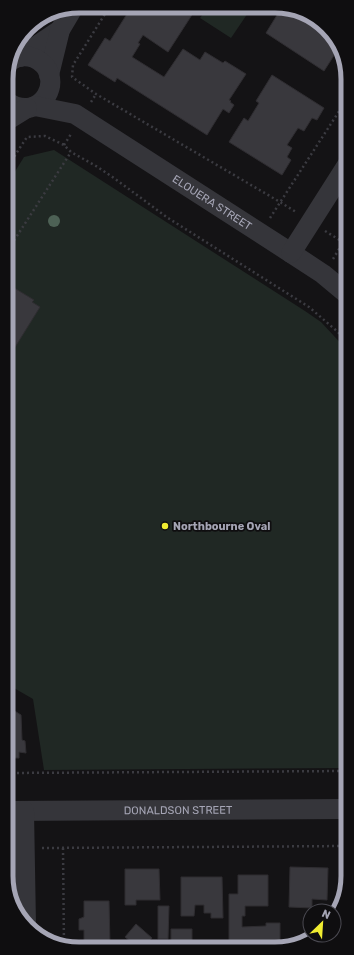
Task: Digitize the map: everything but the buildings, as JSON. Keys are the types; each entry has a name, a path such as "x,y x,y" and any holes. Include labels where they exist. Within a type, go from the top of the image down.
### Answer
{"street":[{"path":"13,117 43,101 48,93 50,84 49,77 60,30 69,14"},
{"path":"17,56 60,30"},
{"name":"ELOUERA STREET","path":"16,59 31,57 39,61 45,67 49,77 75,114 323,274 341,289"},
{"name":"ELOUERA STREET","path":"13,106 22,108 31,107 75,114"},
{"path":"291,253 341,174"},
{"name":"DONALDSON STREET","path":"16,811 341,809"},
{"path":"16,811 25,848 26,914"}],"path":[{"path":"105,13 72,65 72,77 96,94 280,202 341,241"},
{"path":"260,233 341,108"},
{"path":"13,157 27,136 45,136 64,145 71,152 108,174 168,218 309,307 341,336"},
{"path":"13,243 71,152"},
{"path":"323,274 341,245"},
{"path":"13,773 341,771"},
{"path":"25,848 341,846"},
{"path":"63,848 64,940"}],"shaded area":[{"path":"204,13 248,13 231,38 200,18"},
{"path":"54,150 305,311 321,322 341,344 341,768 44,770 33,699 13,687 13,175 24,157"}],"place":[{"name":"Northbourne Oval","path":"165,526"}]}
